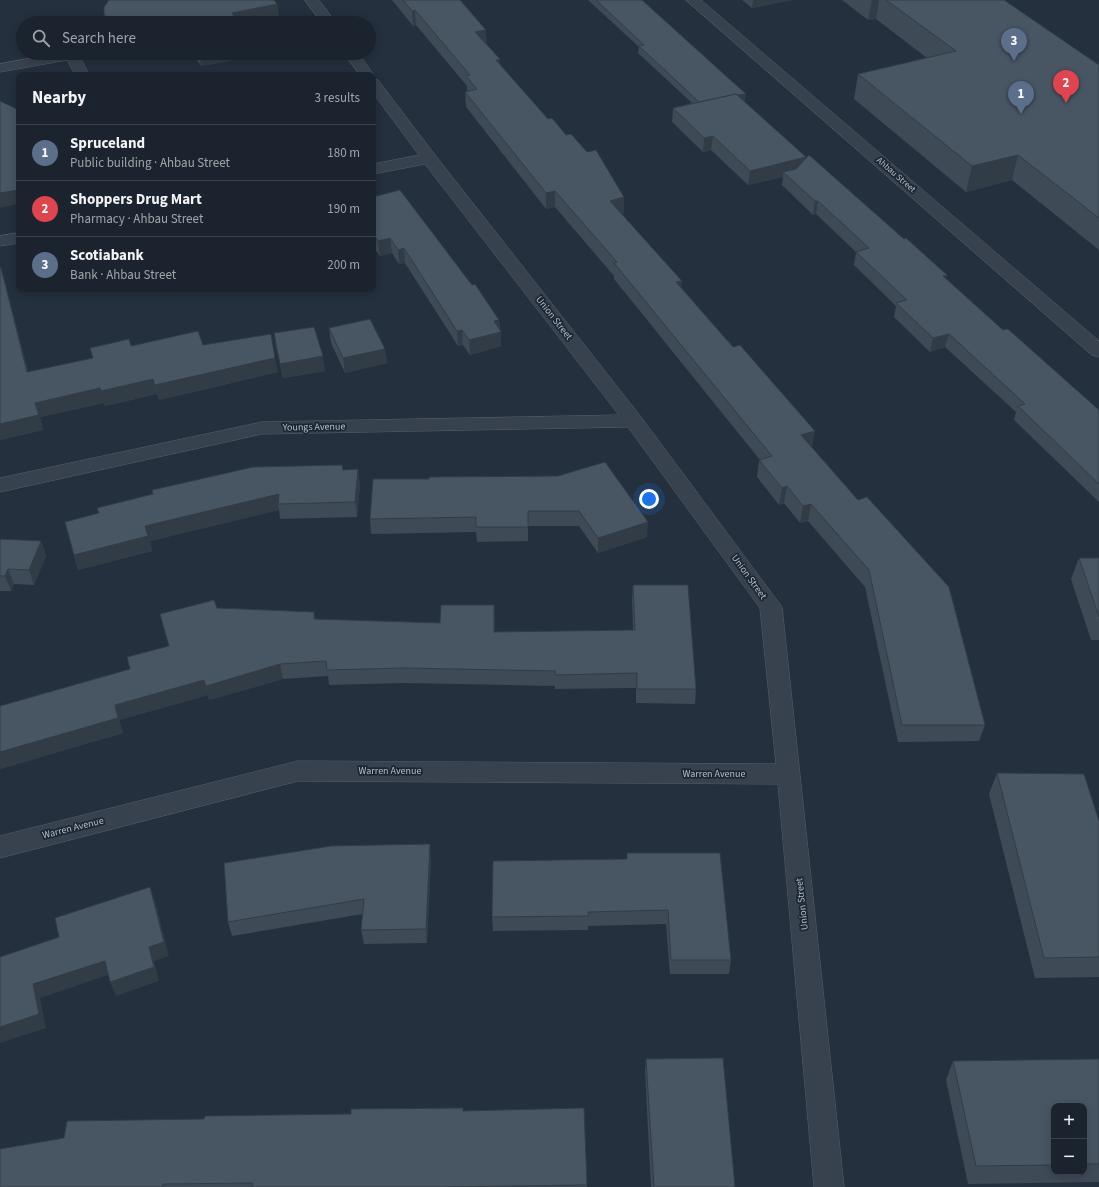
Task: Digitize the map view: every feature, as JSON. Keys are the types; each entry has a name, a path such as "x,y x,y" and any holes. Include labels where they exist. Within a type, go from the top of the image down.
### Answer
{"street":[{"path":"312,0 324,16"},
{"name":"Ahbau Street","path":"693,0 1099,351"},
{"path":"0,68 41,60"},
{"path":"75,60 81,72"},
{"path":"356,60 365,72"},
{"name":"Union Street","path":"376,86 429,158 634,421 771,607 830,1187"},
{"path":"376,168 429,158"},
{"path":"0,241 16,238"},
{"name":"Youngs Avenue","path":"0,485 262,428 634,421"},
{"name":"Warren Avenue","path":"0,847 298,771 789,774"}],"building":[{"path":"109,0 274,0 277,4 232,13 234,16 105,16 104,7"},
{"path":"403,0 460,0 486,30 475,32 500,59 496,60 548,119 552,118 566,135 571,134 587,152 596,150 624,197 610,201 682,281 676,282 733,347 740,345 815,431 801,435 858,500 867,497 949,587 985,725 902,725 869,570 811,504 803,506 787,486 782,488 759,460 772,456 614,263 617,262 555,191 546,193 465,92 477,89 466,76 470,75 415,10 412,11"},
{"path":"596,0 642,0 746,94 736,94 699,102 639,46 644,45"},
{"path":"886,0 1004,0 1099,65 1099,218 1018,155 972,166 858,74 956,51"},
{"path":"736,94 806,157 750,171 713,136 704,138 673,108"},
{"path":"0,101 16,109 16,190 0,193"},
{"path":"809,155 904,239 906,238 947,275 943,276 1003,330 1008,329 1099,410 1099,484 1018,406 1025,404 949,334 933,338 896,303 907,300 856,252 869,248 818,201 815,201 783,172 796,169"},
{"path":"400,190 472,285 475,284 499,320 494,321 501,332 469,340 462,330 457,331 404,248 398,250 390,238 378,241 376,238 376,196"},
{"path":"0,268 27,372 93,358 90,348 129,339 131,346 198,331 203,345 271,334 275,358 155,385 153,379 101,391 100,388 35,403 39,415 0,424"},
{"path":"370,319 385,349 343,358 329,328"},
{"path":"314,327 323,356 280,364 274,333"},
{"path":"605,462 648,522 598,538 579,511 528,511 528,527 476,527 476,517 370,519 373,479 558,476"},
{"path":"342,465 343,470 358,469 355,502 278,504 279,494 145,526 148,536 74,555 65,522 99,513 97,508 153,494 152,490 253,467"},
{"path":"0,539 41,541 29,570 8,569 5,576 0,576"},
{"path":"1079,558 1099,558 1099,617"},
{"path":"633,585 688,585 696,689 637,689 637,673 556,675 555,671 404,668 327,670 326,661 280,664 206,686 204,680 115,705 118,718 0,752 0,706 130,669 127,657 169,646 160,614 214,600 217,608 314,612 314,619 440,623 441,605 494,605 494,632 635,630"},
{"path":"997,773 1084,774 1099,821 1099,957 1044,958"},
{"path":"430,844 426,929 361,930 364,899 228,922 224,863 331,846"},
{"path":"627,853 720,853 731,960 671,960 668,910 588,912 589,916 492,917 493,861 627,859"},
{"path":"150,887 164,942 149,947 154,967 110,982 105,961 33,984 39,1014 0,1027 0,957 59,937 55,918"},
{"path":"723,1058 735,1187 654,1187 646,1059"},
{"path":"1099,1059 1099,1164 1087,1164 1087,1103 1051,1103 1051,1165 976,1166 953,1061"},
{"path":"463,1108 463,1111 584,1108 587,1185 252,1187 253,1183 163,1184 162,1187 0,1187 0,1149 64,1138 67,1121 204,1119 205,1116 351,1114 351,1109"}],"place":[{"name":"Scotiabank","path":"1014,61"},
{"name":"Shoppers Drug Mart","path":"1066,103"},
{"name":"Spruceland","path":"1021,114"}]}
